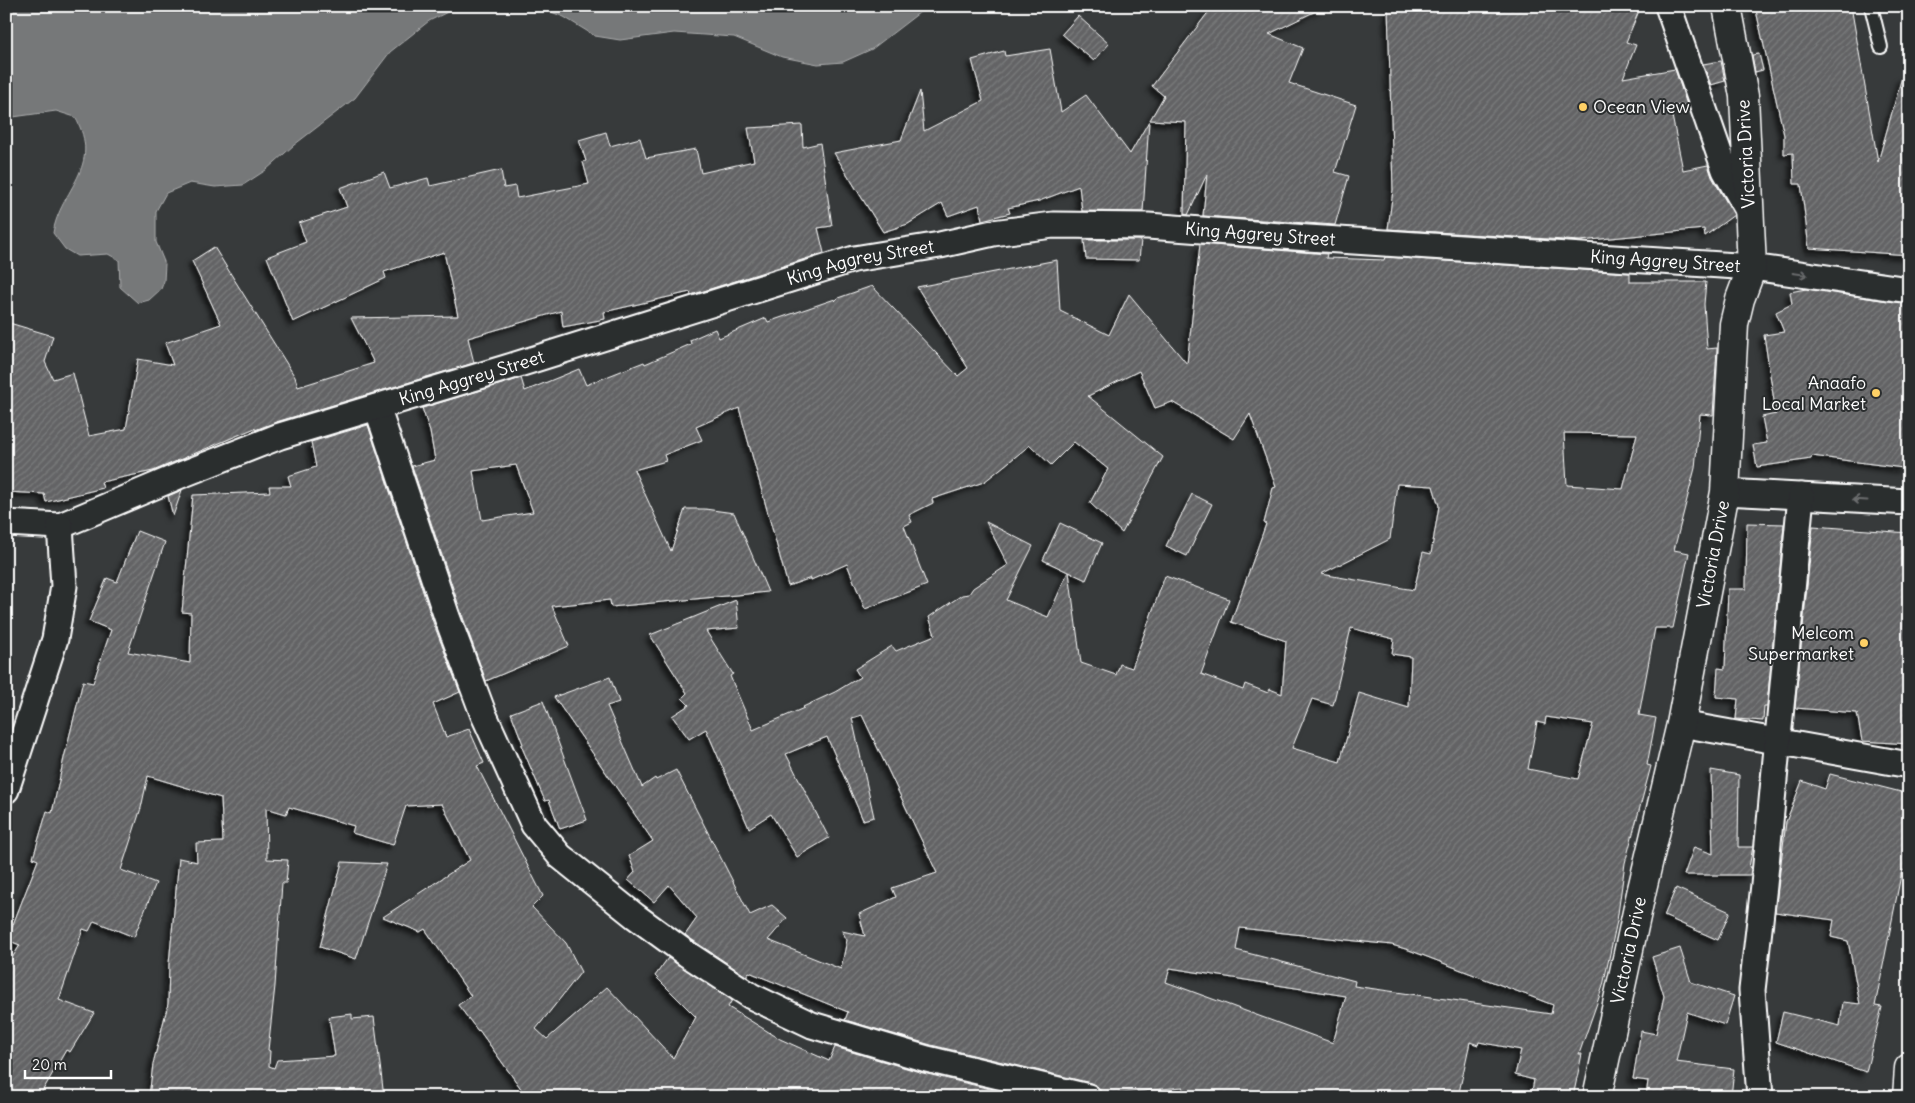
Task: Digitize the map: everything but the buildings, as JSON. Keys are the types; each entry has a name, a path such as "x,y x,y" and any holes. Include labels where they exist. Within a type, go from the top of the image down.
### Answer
{"street":[{"path":"1668,6 1725,170 1749,212"},
{"name":"Victoria Drive","path":"1597,1097 1642,889 1681,724 1725,492 1734,324 1740,299 1752,267 1744,96 1727,6"},
{"name":"King Aggrey Street","path":"6,523 60,526 280,436 854,259 940,245 993,232 1053,225 1148,226 1317,239 1752,267 1909,290"},
{"path":"377,407 447,617 483,713 534,825 560,856 634,916 687,954 751,996 812,1025 927,1059 1088,1097"},
{"path":"1725,492 1909,502"},
{"path":"1760,1097 1752,990 1802,496"},
{"path":"6,790 55,639 64,586 60,526"},
{"path":"1681,724 1909,765"},
{"path":"1907,1097 1909,1068"}],"lane":[{"path":"1871,6 1881,47"}],"shaded area":[{"path":"6,6 460,6 429,21 390,52 355,98 294,145 266,170 243,185 215,187 190,183 166,193 156,211 156,242 165,264 164,281 161,289 149,300 138,303 120,287 119,260 108,254 77,256 65,249 53,233 63,203 83,164 85,150 83,135 75,117 56,111 6,118"},
{"path":"536,6 928,6 872,49 843,62 818,64 782,57 734,37 674,33 620,40 595,36 564,17"}],"place":[{"name":"Ocean View","path":"1583,107"},
{"name":"Anaafo Local Market","path":"1876,393"},
{"name":"Melcom Supermarket","path":"1864,643"}]}
